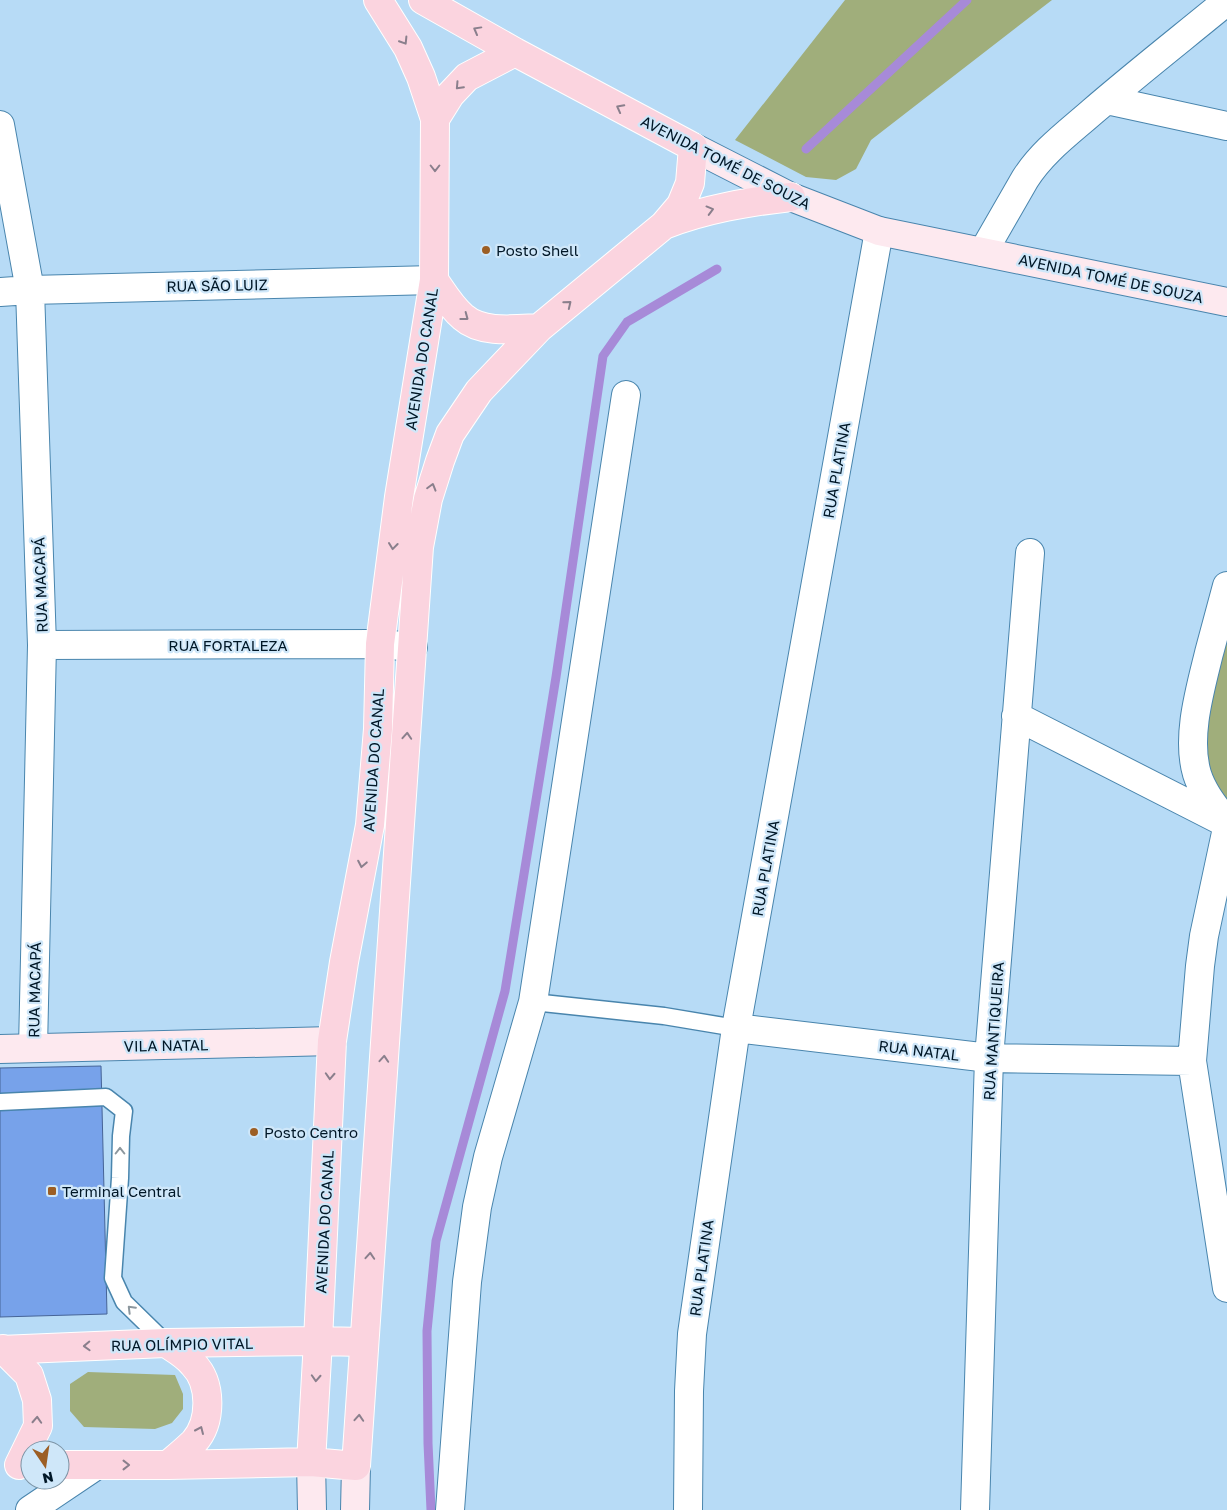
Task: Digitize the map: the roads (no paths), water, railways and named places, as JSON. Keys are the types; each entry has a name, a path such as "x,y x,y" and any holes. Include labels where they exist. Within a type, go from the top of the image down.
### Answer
{"main road":[{"path":"378,0 408,48 421,77 435,119"},
{"name":"AVENIDA TOMÉ DE SOUZA","path":"423,0 515,52 693,147"},
{"path":"435,119 450,95 467,77 515,52"},
{"name":"AVENIDA DO CANAL","path":"311,1462 332,1041 344,962 370,825 378,729 380,644 399,497 434,280 435,119"},
{"path":"70,1465 311,1462 356,1466 420,547 428,499 450,434 479,391 539,328 664,225 681,205 690,183 693,147"},
{"path":"664,225 686,217 750,201 791,197"},
{"path":"434,280 450,304 464,319 481,326 501,330 539,328"},
{"name":"RUA OLÍMPIO VITAL","path":"2,1350 166,1343 364,1342"},
{"path":"166,1343 193,1363 201,1374 208,1399 208,1409 195,1441 168,1465"},
{"path":"2,1350 29,1375 37,1400 38,1426 16,1465"}],"street":[{"path":"983,252 1032,167 1056,143 1227,1"},
{"path":"1107,100 1227,126"},
{"name":"RUA MACAPÁ","path":"0,125 30,290 42,645 32,1048"},
{"name":"AVENIDA TOMÉ DE SOUZA","path":"693,147 791,197 879,231 1227,302"},
{"name":"RUA PLATINA","path":"688,1510 689,1391 692,1334 736,1028 879,231"},
{"name":"RUA SÃO LUIZ","path":"0,292 434,280"},
{"path":"450,1510 467,1282 477,1207 488,1157 533,1002 626,395"},
{"name":"RUA MANTIQUEIRA","path":"975,1510 989,1058 1030,553"},
{"path":"1227,586 1196,704 1193,750 1197,773 1202,787 1227,823"},
{"name":"RUA FORTALEZA","path":"42,645 380,644 413,648"},
{"path":"1016,716 1227,823"},
{"path":"1227,828 1204,936 1192,1061 1227,1288"},
{"name":"RUA NATAL","path":"736,1028 989,1058 1192,1061"},
{"name":"VILA NATAL","path":"0,1049 332,1041"},
{"name":"AVENIDA DO CANAL","path":"311,1462 312,1510"},
{"path":"30,1510 97,1465"},
{"path":"355,1510 356,1466"}],"lane":[{"path":"533,1002 664,1016 736,1028"},
{"path":"0,1102 106,1097 124,1111 120,1136 120,1178 114,1278 124,1302 166,1343"}],"waterway":[{"path":"806,149 967,0"},
{"path":"431,1510 428,1443 427,1331 436,1241 505,991 556,677 603,356 627,322 717,269"}],"place":[{"name":"Posto Shell","path":"486,250"},
{"name":"Posto Centro","path":"254,1132"},
{"name":"Terminal Central","path":"52,1191"}]}
